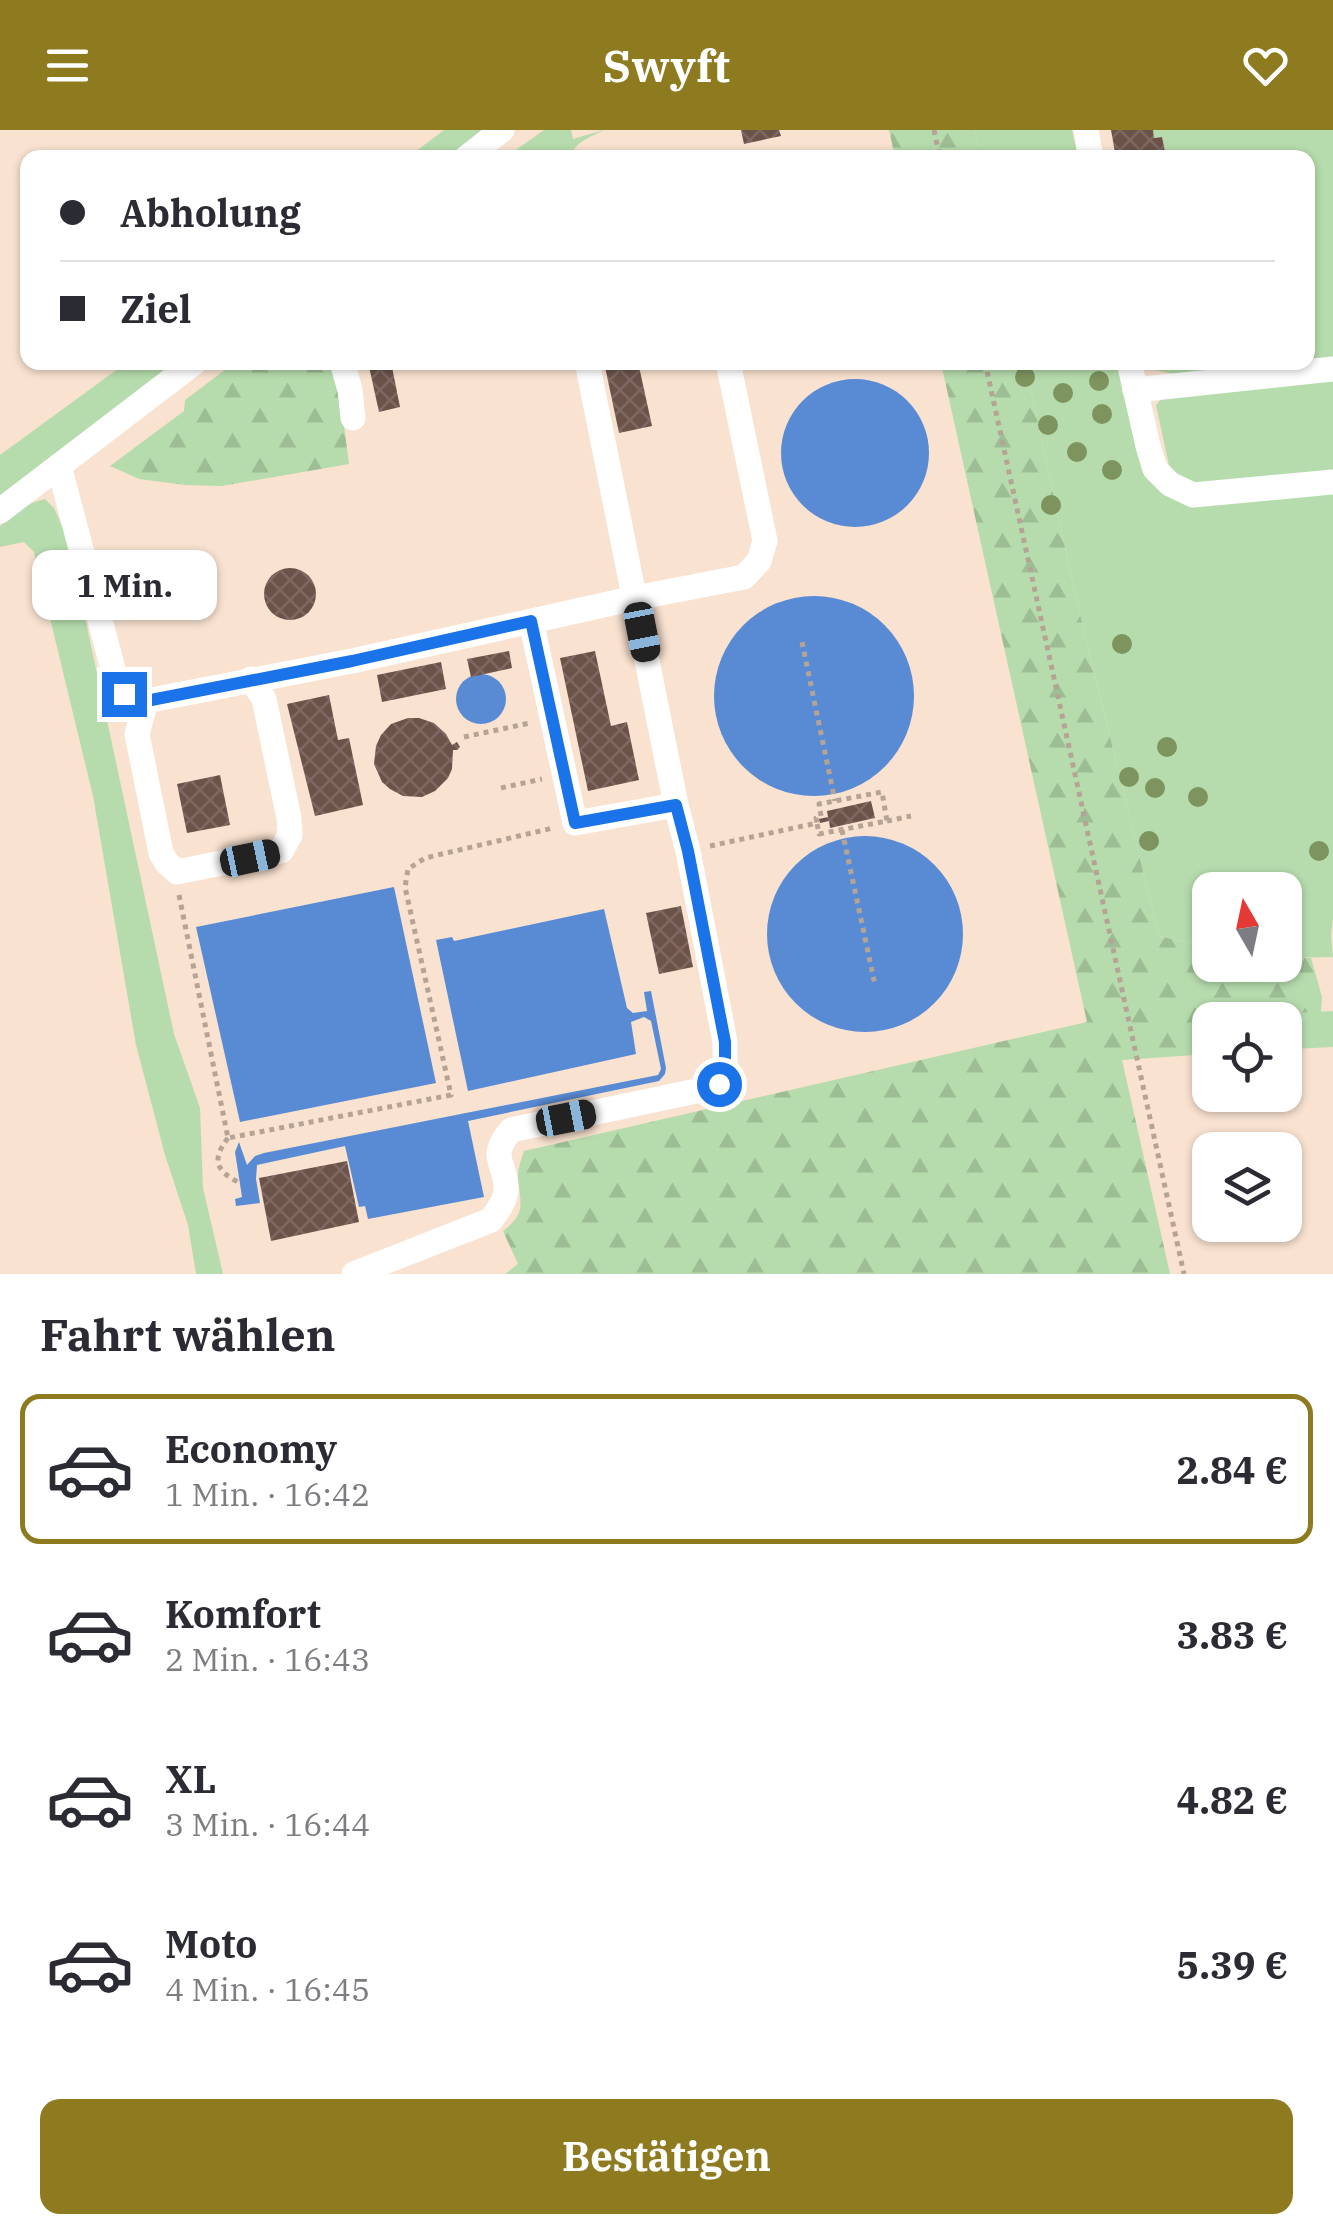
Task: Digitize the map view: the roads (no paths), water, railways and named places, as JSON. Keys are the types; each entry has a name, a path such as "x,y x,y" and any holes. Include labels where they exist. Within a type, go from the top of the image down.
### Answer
{"street":[{"path":"476,150 502,130"},
{"path":"1136,390 1333,369"},
{"path":"0,511 185,370"},
{"path":"344,370 353,418"},
{"path":"354,1274 491,1220 506,1191 498,1154 501,1142 511,1130 706,1089 719,1084 725,1067 725,1042 688,851 589,370"},
{"path":"59,466 117,684 124,694 146,701 744,577 759,562 765,541 730,370"},
{"path":"1132,370 1155,468 1170,484 1194,495 1333,482"},
{"path":"531,621 575,823 676,805"},
{"path":"146,701 137,734 161,853 178,872 281,851 290,835 290,818 264,699 252,680"}],"water":[{"path":"855,379 883,385 907,401 923,425 929,453 923,481 907,505 883,521 855,527 827,521 803,505 787,481 781,453 787,425 803,401 827,385"},
{"path":"794,597 834,597 870,612 898,640 913,676 913,716 898,752 870,780 834,795 794,795 758,780 730,752 715,716 715,676 730,640 758,612"},
{"path":"481,674 498,682 506,699 498,716 481,724 464,716 456,699 464,682"},
{"path":"865,836 903,843 934,865 956,896 963,934 956,972 934,1003 903,1025 865,1032 827,1025 796,1003 774,972 767,934 774,896 796,865 827,843"},
{"path":"394,887 436,1083 240,1122 196,927"},
{"path":"604,909 627,1008 633,1013 647,1011 644,992 651,991 666,1068 659,1081 468,1121 484,1197 368,1219 365,1206 359,1207 345,1146 257,1165 260,1203 236,1206 235,1199 242,1197 235,1152 239,1142 247,1165 264,1153 658,1075 661,1069 651,1021 644,1017 631,1022 636,1054 468,1091 436,940 452,937 454,941"}]}
